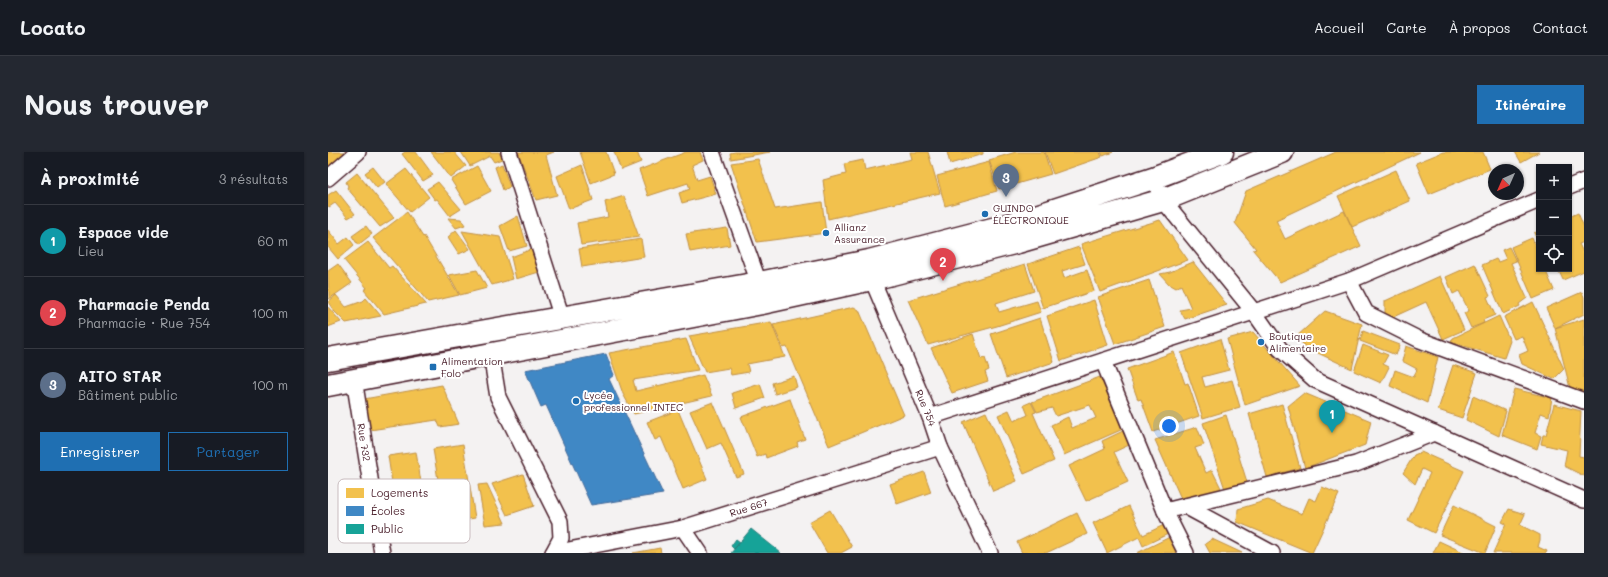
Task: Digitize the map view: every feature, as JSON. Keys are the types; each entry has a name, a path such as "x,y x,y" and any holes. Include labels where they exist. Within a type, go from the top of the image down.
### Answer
{"main road":[{"path":"328,385 762,303 870,270 1153,178 1222,152"},
{"path":"328,359 759,283 870,270 1018,242 1163,200 1282,152"}],"street":[{"path":"328,178 358,152"},
{"path":"509,152 562,318"},
{"path":"712,152 759,283"},
{"path":"1153,178 1163,200 1254,312 1280,349 1315,380 1584,500"},
{"path":"1572,186 1584,181"},
{"path":"930,417 1349,281 1536,201"},
{"name":"Rue 754","path":"870,270 930,417 940,447 990,553"},
{"path":"1349,281 1366,314 1420,340 1584,401"},
{"path":"491,354 498,397 560,521 561,538 553,553"},
{"path":"1103,361 1165,511 1186,553"},
{"name":"Rue 732","path":"354,379 370,479"},
{"path":"1165,511 1356,464 1434,433"},
{"name":"Rue 667","path":"553,553 683,528 940,447"},
{"path":"1185,506 1272,553"},
{"path":"683,528 700,553"},
{"name":"Rue 732","path":"380,543 382,553"}],"building: Logements":[{"path":"328,152 351,152 328,171"},
{"path":"405,152 416,152 433,175 423,181 402,154"},
{"path":"431,152 454,152 466,166 451,178"},
{"path":"461,152 499,152 502,159 494,162 490,156 470,166"},
{"path":"518,152 554,152 546,155 557,195 536,200"},
{"path":"580,152 606,152 614,174 591,183"},
{"path":"614,152 637,152 641,162 621,170"},
{"path":"686,152 700,152 703,160 692,165 697,180 710,176 716,194 682,203 679,193 690,189 688,183 648,196 639,170"},
{"path":"770,152 731,159 730,153"},
{"path":"910,152 928,152 940,193 828,219 823,180 846,174 844,164 863,160 865,170 912,159"},
{"path":"947,152 983,152 983,154 950,164"},
{"path":"1016,152 1044,152 1051,174 999,189 989,160"},
{"path":"1045,152 1100,152 1102,157 1053,174"},
{"path":"1101,152 1113,152 1103,156"},
{"path":"1336,152 1420,152 1276,220 1285,239 1344,211 1361,246 1280,282 1253,250 1256,249 1235,223 1246,191"},
{"path":"1443,152 1483,152 1488,164 1488,170 1429,194 1416,163"},
{"path":"1515,152 1539,152 1521,162"},
{"path":"758,159 775,209 822,202 826,233 757,242 731,163"},
{"path":"989,162 997,191 945,206 937,176"},
{"path":"502,164 510,187 503,190 495,167"},
{"path":"582,165 593,200 569,209 557,176"},
{"path":"477,166 491,191 466,204 451,180"},
{"path":"373,167 385,182 377,188 365,173"},
{"path":"406,169 429,197 410,212 386,184"},
{"path":"1396,170 1410,201 1352,227 1338,196"},
{"path":"357,173 394,218 380,227 347,188 348,186 346,182"},
{"path":"438,182 461,209 450,216 427,189"},
{"path":"336,190 355,214 348,218 335,203 329,207 328,206 328,195"},
{"path":"624,196 639,237 581,245 577,223 608,217 605,202"},
{"path":"407,212 423,237 424,236 459,295 428,302 373,238"},
{"path":"1578,213 1584,227 1584,242 1579,244 1583,252 1584,251 1584,271 1563,280 1559,272 1572,272 1572,216"},
{"path":"518,216 527,246 509,251 500,226"},
{"path":"448,218 461,219 465,225 456,228"},
{"path":"1160,220 1188,260 1100,292 1081,244"},
{"path":"366,226 372,234 358,245 352,236"},
{"path":"727,228 730,245 690,252 686,234"},
{"path":"328,230 339,244 348,237 354,245 338,259 328,247"},
{"path":"456,230 470,249 459,254 448,237"},
{"path":"462,231 500,237 513,279 492,285"},
{"path":"1532,238 1536,247 1536,272 1546,272 1554,290 1533,299 1511,247"},
{"path":"641,239 644,257 582,267 579,249"},
{"path":"368,242 389,268 392,266 426,304 384,314 364,290 367,288 344,260"},
{"path":"1079,247 1085,264 1062,271 1064,278 1087,270 1094,291 1043,308 1028,264"},
{"path":"1509,247 1516,261 1511,263 1527,298 1519,304 1520,306 1503,314 1482,265 1496,259 1498,262 1506,259 1502,250"},
{"path":"532,249 539,272 516,279 511,257"},
{"path":"1193,262 1227,305 1185,319 1180,310 1191,308 1181,285 1176,288 1169,284 1160,274 1170,272"},
{"path":"338,264 352,283 329,299 328,271"},
{"path":"1025,264 1034,291 996,303 999,312 1037,301 1041,312 928,345 908,300"},
{"path":"1475,264 1490,296 1487,297 1495,315 1483,320 1484,323 1471,328 1464,313 1469,311 1459,291 1453,294 1446,277"},
{"path":"477,270 487,288 460,295 449,275"},
{"path":"1440,276 1464,330 1443,339 1426,302 1391,318 1385,314 1385,301"},
{"path":"1149,280 1165,327 1115,344 1098,297"},
{"path":"1582,292 1584,297 1584,314 1555,328 1546,308"},
{"path":"336,295 346,307 363,301 366,298 381,316 346,323 334,311 328,302"},
{"path":"1094,300 1108,345 1061,361 1047,316"},
{"path":"1533,302 1564,369 1554,379 1522,364 1519,355 1528,351 1522,336 1514,339 1504,317"},
{"path":"328,307 341,322 328,327"},
{"path":"854,307 859,310 904,415 829,446 787,347 783,348 773,325"},
{"path":"1325,311 1362,324 1352,369 1305,347 1297,336"},
{"path":"1499,316 1510,341 1504,358 1451,342 1453,338"},
{"path":"1040,318 1054,362 1006,378 991,334"},
{"path":"1584,319 1584,401 1572,396 1555,328"},
{"path":"771,322 785,357 747,364 749,372 731,375 729,368 705,372 689,336"},
{"path":"1363,331 1400,345 1396,355 1360,341"},
{"path":"1253,332 1300,386 1245,405 1227,339"},
{"path":"973,334 981,359 985,358 989,370 985,372 988,381 952,393 931,348"},
{"path":"686,339 698,370 633,380 636,391 703,375 712,396 634,414 623,394 609,353"},
{"path":"1220,339 1229,370 1202,377 1205,387 1232,380 1240,407 1203,418 1181,353"},
{"path":"1363,345 1388,355 1383,364 1389,367 1381,383 1354,371"},
{"path":"1406,346 1438,357 1427,403 1390,386 1395,370 1414,377 1417,369 1402,361"},
{"path":"1174,352 1185,384 1188,383 1199,416 1153,432 1141,399 1138,400 1127,369"},
{"path":"1453,365 1477,373 1462,418 1438,410"},
{"path":"794,376 797,387 775,394 772,383"},
{"path":"1100,377 1123,429 1064,455 1051,425 1068,417 1072,428 1096,418 1090,405 1056,416 1052,408 1037,412 1032,402"},
{"path":"760,384 765,398 736,408 732,393"},
{"path":"442,385 459,424 440,427 437,420 370,430 364,399"},
{"path":"1514,389 1552,398 1549,416 1541,413 1535,433 1541,436 1537,449 1502,435"},
{"path":"1304,393 1371,421 1365,445 1305,468 1288,406"},
{"path":"1473,396 1506,411 1499,436 1466,420"},
{"path":"790,399 805,439 797,442 798,446 766,458 765,454 757,457 741,417"},
{"path":"713,402 744,474 736,477 721,443 707,449 690,411"},
{"path":"1031,402 1036,412 1033,413 1054,461 1024,474 998,415 1009,410 1014,421 1028,415 1024,405"},
{"path":"1282,404 1300,468 1267,477 1249,414"},
{"path":"1554,404 1581,411 1579,456 1584,457 1584,476 1564,466 1567,450 1541,444 1543,435 1546,435"},
{"path":"678,410 707,479 683,489 661,437 655,440 647,422"},
{"path":"986,412 1017,481 993,491 963,422"},
{"path":"1226,415 1247,482 1225,489 1203,423"},
{"path":"1197,427 1204,445 1195,448 1206,473 1212,470 1222,490 1183,503 1155,440"},
{"path":"1123,431 1129,445 1114,452 1128,482 1086,501 1069,466 1105,449 1102,441"},
{"path":"463,444 469,479 438,479 433,449"},
{"path":"416,452 420,479 391,479 388,456"},
{"path":"1421,452 1464,471 1434,533 1408,520 1430,473 1422,469 1415,484 1403,473 1414,455"},
{"path":"924,472 931,492 897,504 890,484"},
{"path":"523,474 534,506 507,515 492,484"},
{"path":"487,484 505,523 485,525 478,485"},
{"path":"470,487 475,518 470,519"},
{"path":"1322,487 1339,494 1312,553 1237,522 1238,509 1268,500 1302,514 1309,498 1316,501"},
{"path":"1454,505 1496,526 1485,553 1440,535"},
{"path":"1129,506 1143,535 1164,525 1168,534 1143,546 1139,537 1107,553 1093,523"},
{"path":"1509,509 1525,514 1520,525 1540,535 1538,547 1547,551 1546,553 1493,553 1506,524 1502,522"},
{"path":"830,510 852,547 841,553 827,553 809,522"},
{"path":"1077,513 1087,534 1046,553 1022,553 1017,542"},
{"path":"1172,536 1180,553 1137,553"},
{"path":"1212,539 1242,553 1210,553 1205,544"},
{"path":"1439,541 1465,553 1433,553"},
{"path":"660,548 661,553 633,553"}],"building: Écoles":[{"path":"606,354 614,375 609,379 663,494 591,505 546,405 541,407 525,370"}],"building: Public":[{"path":"751,529 781,553 731,553"},
{"path":"736,539 740,542 734,549 731,546"}],"place":[{"name":"AITO STAR","path":"1006,197"},
{"name":"GUINDO ÉLECTRONIQUE","path":"985,214"},
{"name":"Allianz Assurance","path":"826,233"},
{"name":"Pharmacie Penda","path":"943,281"},
{"name":"Boutique Alimentaire","path":"1261,342"},
{"name":"Alimentation Folo","path":"433,367"},
{"name":"Lycée professionnel INTEC","path":"576,401"},
{"name":"Espace vide","path":"1332,433"}]}
